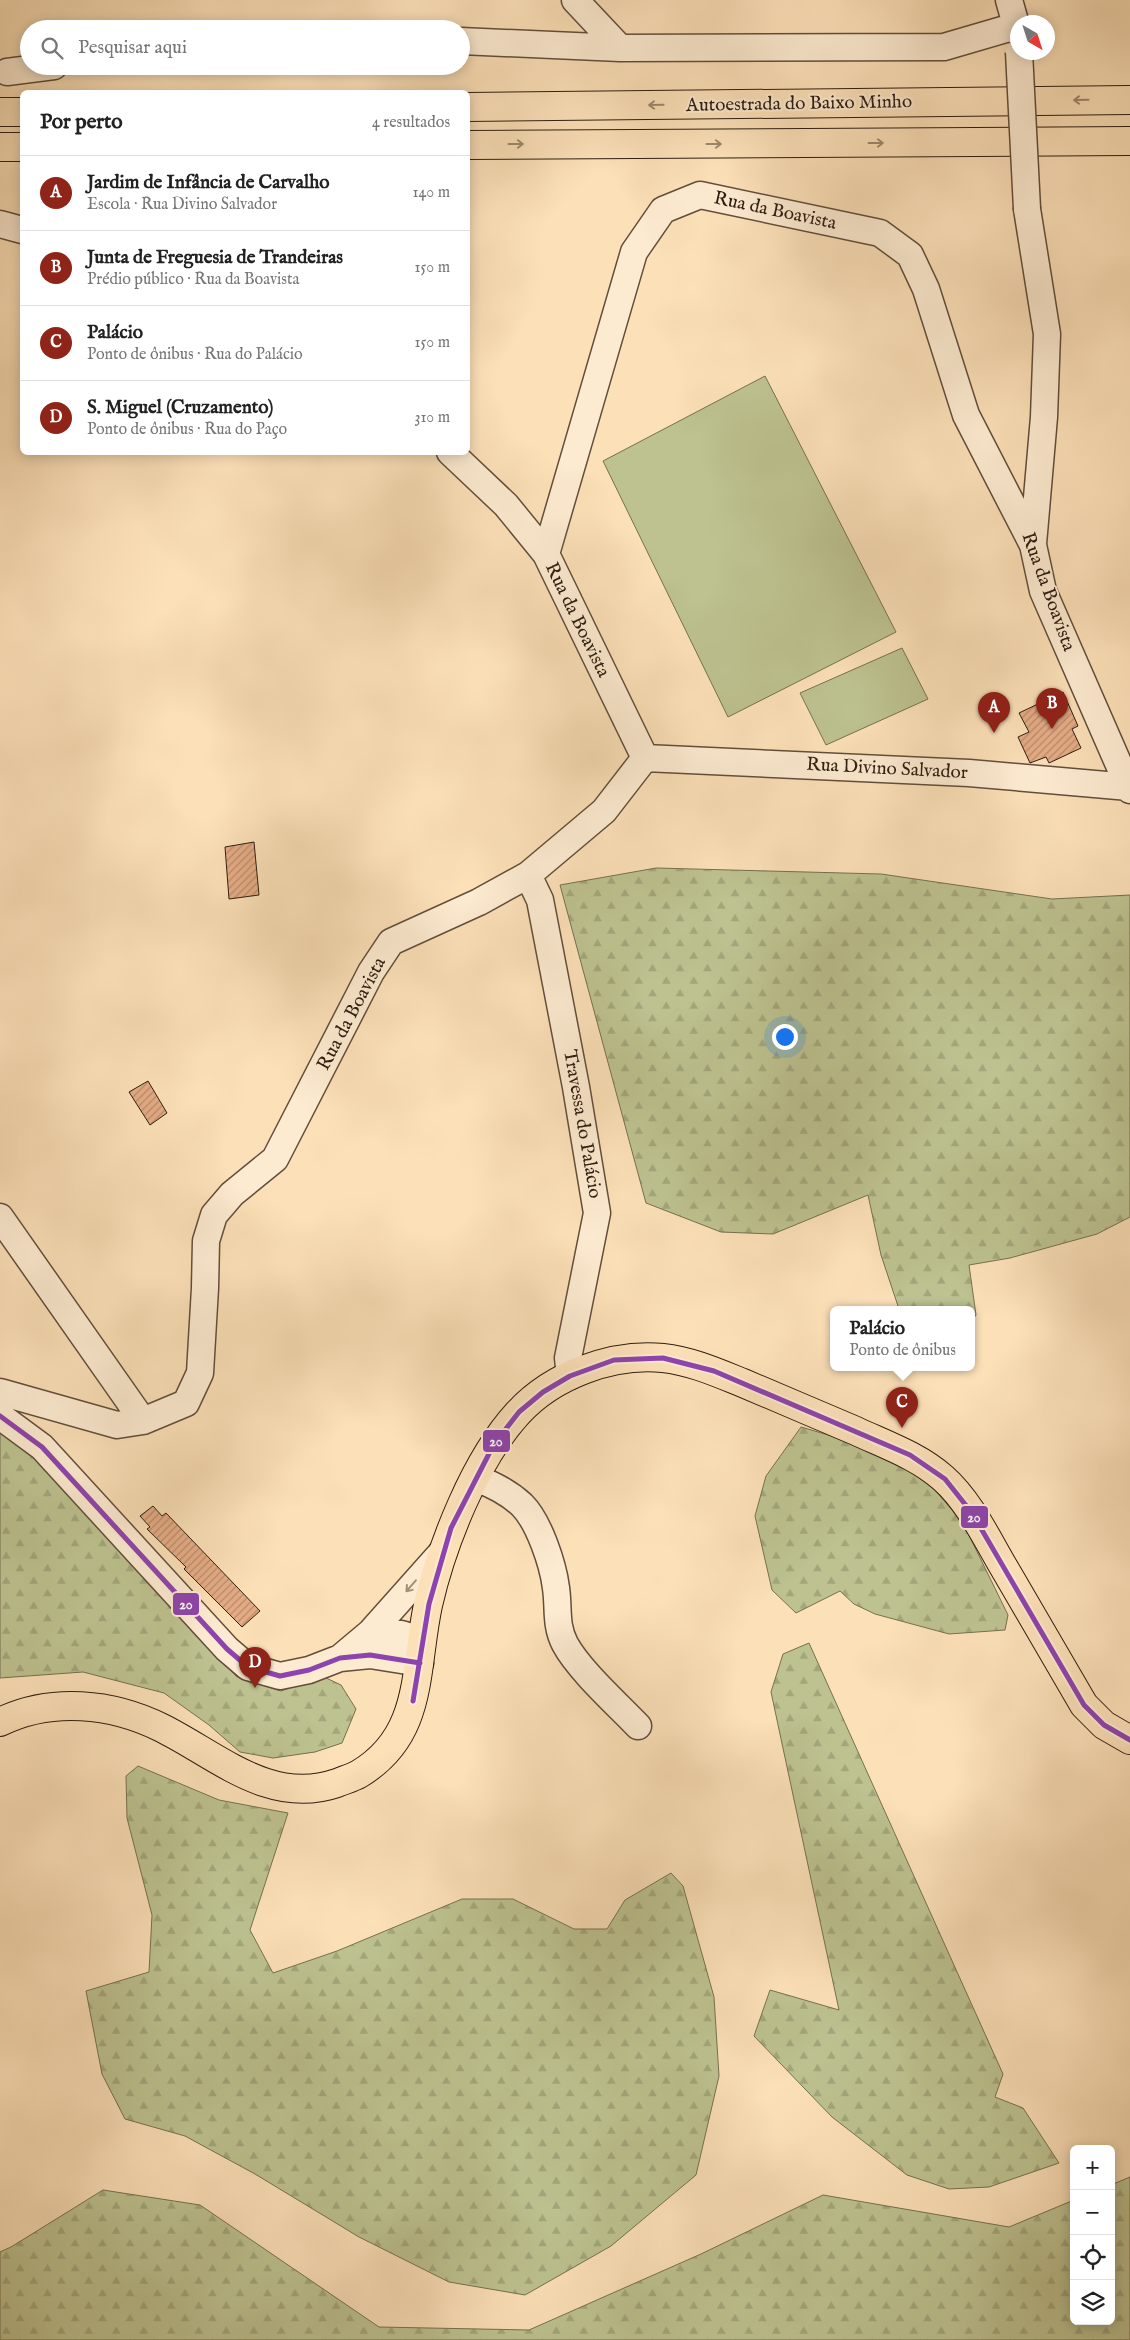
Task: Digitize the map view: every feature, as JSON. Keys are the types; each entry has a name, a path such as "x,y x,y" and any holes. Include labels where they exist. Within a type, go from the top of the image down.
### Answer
{"main road":[{"name":"Autoestrada do Baixo Minho","path":"470,107 1130,100"},
{"path":"0,112 20,112"},
{"name":"Autoestrada do Baixo Minho","path":"470,145 1130,141"},
{"path":"0,147 20,147"},
{"path":"0,1722 16,1714 63,1705 92,1706 123,1712 161,1727 228,1768 258,1782 298,1790 325,1787 357,1776 390,1749 404,1728 413,1701 428,1604 444,1550 451,1528 494,1444 519,1412 543,1392 570,1376 614,1360 663,1358 714,1371 910,1455 945,1479 972,1513 1084,1704 1104,1725 1130,1740"}],"street":[{"path":"574,0 620,48"},
{"path":"1009,0 1013,15"},
{"path":"470,42 620,48 944,47 1010,31"},
{"path":"1019,60 1027,209 1047,334 1044,417 1033,545"},
{"path":"7,72 20,70"},
{"name":"Rua da Boavista","path":"0,1392 117,1425 143,1421 186,1403 200,1374 206,1288 206,1241 214,1215 232,1194 275,1159 372,972 392,942 479,902 528,875 604,810 646,758 574,615 546,554 634,252 663,210 700,195 880,233 910,255 926,289 966,415 1033,545 1043,591 1129,788"},
{"path":"0,224 20,229"},
{"path":"453,455 506,505 546,554"},
{"name":"Rua Divino Salvador","path":"646,758 969,772 1129,788"},
{"name":"Travessa do Palácio","path":"528,875 540,900 542,909 576,1087 596,1213 568,1358 570,1376"},
{"path":"0,1217 143,1421"},
{"path":"0,1416 42,1447 227,1649 248,1667 280,1676 310,1670 340,1658 421,1651"},
{"path":"476,1478 502,1490 523,1506 531,1519 550,1563 556,1589 558,1626 566,1645 592,1677 638,1726"},
{"path":"340,1658 371,1632 444,1550"},
{"path":"371,1632 402,1634 421,1651"}],"green space":[{"path":"765,376 896,632 728,717 603,461"},
{"path":"902,648 928,699 826,745 800,693"},
{"path":"656,868 881,874 1052,899 1130,895 1130,1217 1097,1234 1010,1258 969,1265 975,1306 898,1306 881,1255 868,1195 773,1234 721,1232 646,1203 560,885"},
{"path":"801,1427 859,1444 891,1457 935,1490 963,1523 1008,1615 1005,1630 949,1634 875,1614 854,1604 840,1591 796,1613 772,1590 755,1516 766,1476"},
{"path":"0,1430 10,1433 54,1475 198,1638 237,1677 281,1691 322,1676 341,1685 356,1709 342,1743 315,1752 273,1758 240,1752 209,1725 164,1693 83,1672 0,1678"},
{"path":"809,1643 1003,2074 995,2097 1023,2108 1059,2163 989,2187 949,2189 907,2175 832,2117 754,2036 770,1990 839,2010 771,1692 783,1654"},
{"path":"138,1766 219,1800 288,1813 250,1930 273,1973 337,1951 462,1899 513,1899 574,1929 607,1929 625,1900 671,1873 683,1886 714,1997 719,2076 696,2175 611,2246 525,2295 449,2282 359,2237 255,2174 185,2136 125,2119 102,2074 86,1991 149,1972 152,1915 127,1818 126,1776"},
{"path":"1130,2177 1130,2340 0,2340 0,2252 103,2190 200,2205 379,2327 529,2330 701,2254 823,2195 1009,2227 1070,2202 1070,2325 1115,2325 1115,2183"}],"building":[{"path":"1063,692 1078,726 1072,729 1081,748 1049,763 1046,757 1030,763 1018,737 1029,732 1019,713"},
{"path":"254,842 259,895 229,899 225,847"},
{"path":"148,1081 167,1113 150,1125 129,1092"},
{"path":"153,1506 162,1516 166,1513 260,1611 242,1627 184,1569 186,1567 147,1529 150,1527 140,1516"}],"transit line":[{"name":"20","path":"413,1701 429,1604 451,1528 494,1444 519,1412 543,1392 570,1376 614,1360 663,1358 714,1371 910,1455 945,1479 972,1513 1084,1705 1104,1725 1130,1740"},
{"name":"20","path":"0,1416 42,1447 227,1649 248,1667 280,1676 309,1670 340,1658 370,1655 420,1663"}],"place":[{"name":"Junta de Freguesia de Trandeiras","path":"1052,729"},
{"name":"Jardim de Infância de Carvalho","path":"994,733"},
{"name":"Palácio","path":"902,1428"},
{"name":"S. Miguel (Cruzamento)","path":"255,1688"}]}
